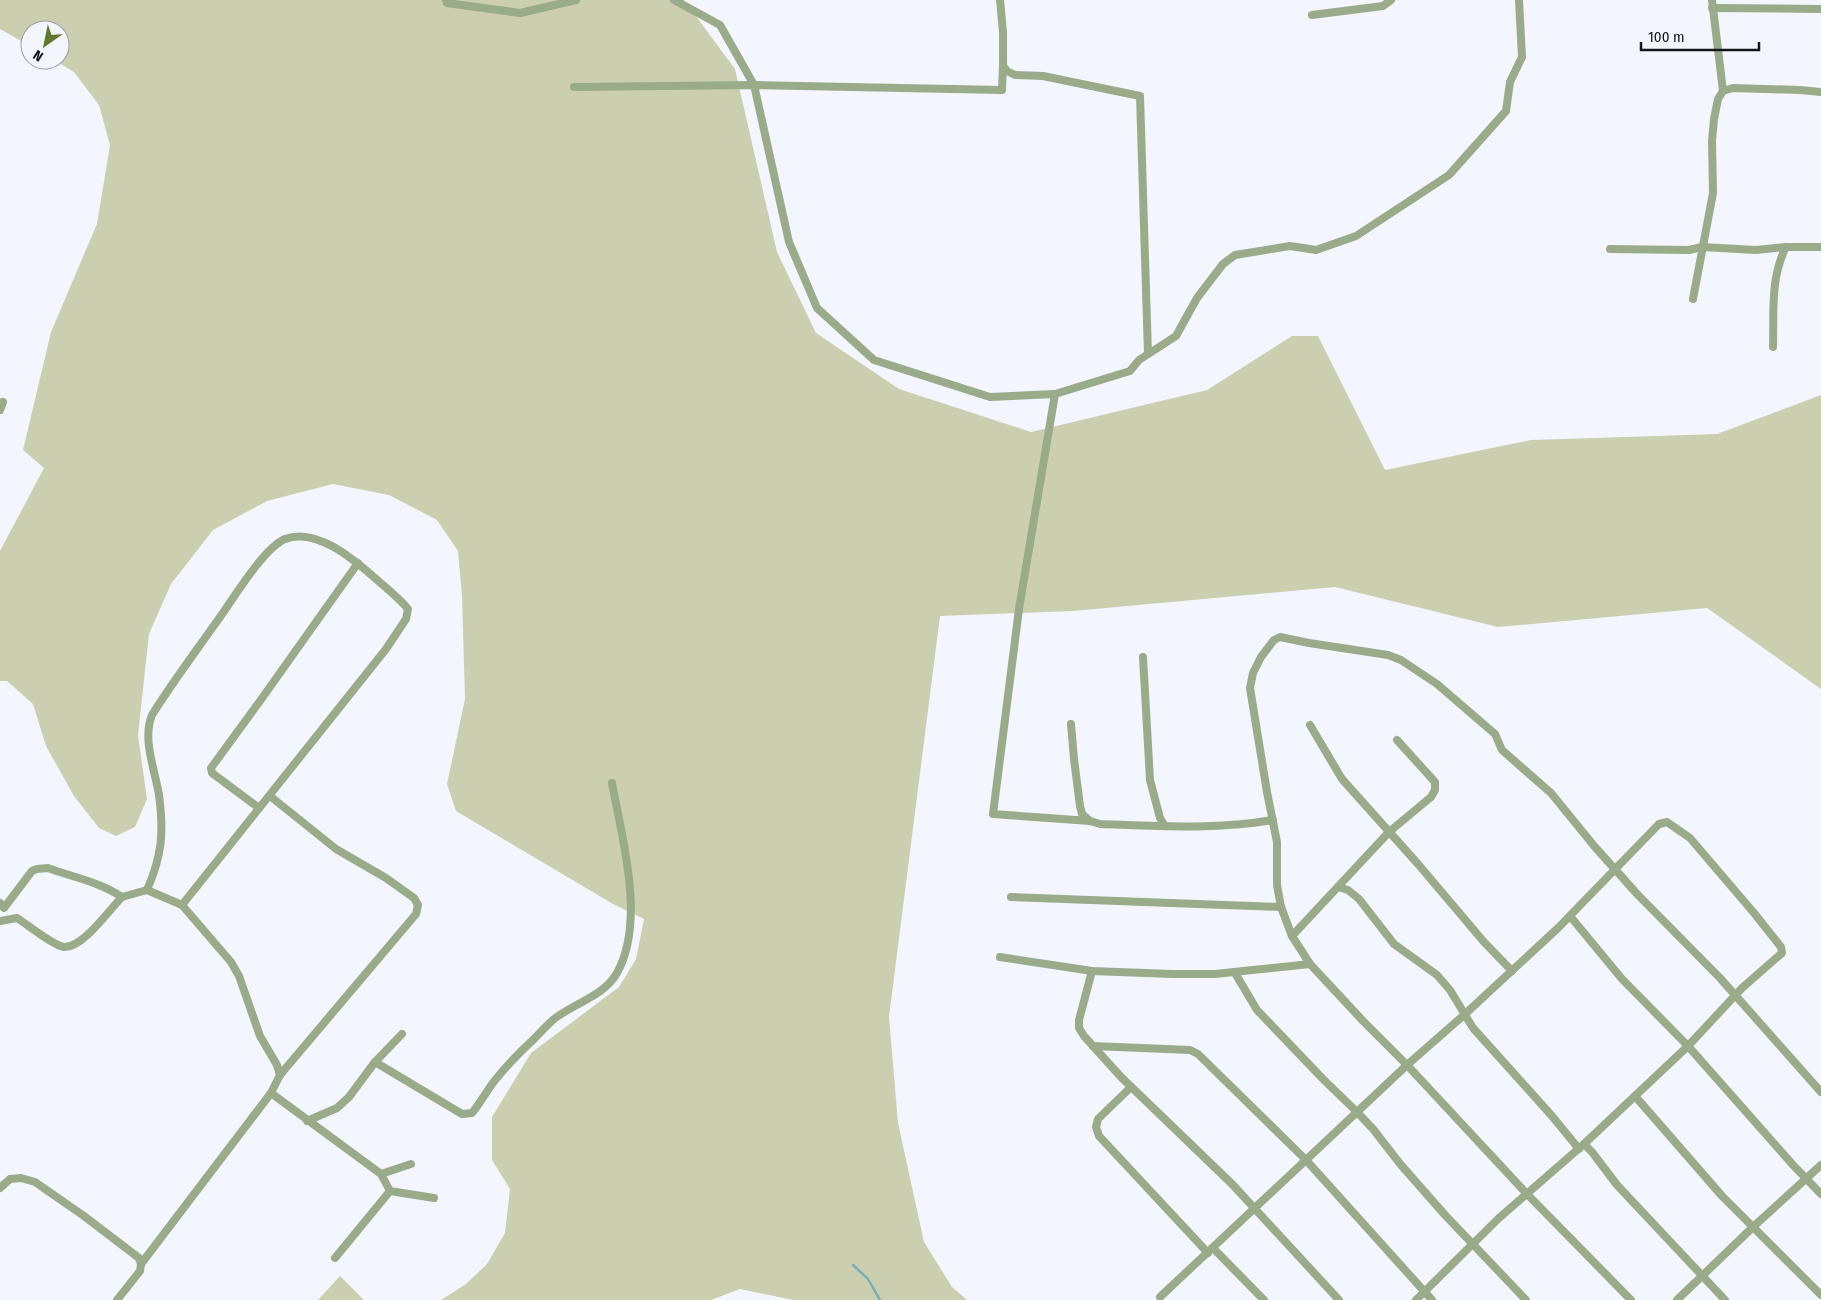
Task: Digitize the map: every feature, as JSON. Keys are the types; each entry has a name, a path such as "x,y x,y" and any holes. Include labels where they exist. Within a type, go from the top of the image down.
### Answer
{"street":[{"path":"446,0 448,3 520,13 576,0"},
{"path":"674,0 720,25 754,85 789,242 817,308 874,360 990,397 1055,394 1130,371 1139,360 1176,336 1202,291 1223,264 1235,256 1290,246 1316,250 1356,236 1449,175 1506,111 1510,82 1522,57 1519,0"},
{"path":"574,88 754,85 1002,90 1003,32 1000,0"},
{"path":"1312,15 1383,6 1391,0"},
{"path":"1693,299 1714,193 1712,141 1718,99 1723,91 1712,4 1821,9"},
{"path":"1003,66 1007,71 1015,75 1043,76 1140,96 1148,354"},
{"path":"1723,91 1733,88 1821,92"},
{"path":"1610,249 1689,250 1702,246 1756,250 1786,247 1821,247"},
{"path":"1773,347 1776,279 1780,259 1786,247"},
{"path":"1055,394 1019,609 993,814 1090,821 1100,824 1165,826 1250,824 1273,820"},
{"path":"0,410 3,402"},
{"path":"147,890 158,863 162,839 159,794 151,756 149,722 159,704 241,586 272,547 284,540 298,537 314,539 347,554 358,562 399,599 408,609 408,614 386,649 182,905"},
{"path":"259,808 212,773 211,768 358,562"},
{"path":"1631,1300 1310,964 1286,925 1277,885 1277,842 1266,792 1250,688 1253,672 1261,657 1274,640 1280,637 1309,644 1388,655 1401,660 1437,684 1495,734 1502,750 1551,793 1638,894 1720,978 1821,1092"},
{"path":"1143,657 1150,780 1160,818 1165,826"},
{"path":"1072,724 1074,760 1080,806 1082,814 1090,821"},
{"path":"1310,725 1342,779 1484,942 1512,971"},
{"path":"1292,936 1390,832 1431,797 1435,790 1435,782 1397,740"},
{"path":"375,1062 462,1114 472,1113 494,1080 512,1059 553,1020 608,985 617,973 623,958 631,915 629,880 612,783"},
{"path":"141,1264 271,1093 280,1076 416,914 418,905 414,898 386,878 336,849 270,796"},
{"path":"1160,1297 1407,1065 1512,971 1617,870 1659,824 1667,822 1690,838 1781,947 1782,953 1734,996 1688,1046 1581,1146 1499,1218 1416,1300"},
{"path":"1,908 32,871 42,868 48,868 97,884 112,890 122,897"},
{"path":"1338,887 1348,890 1359,899 1394,944 1438,975 1450,990 1473,1028 1581,1146 1592,1152 1617,1185 1725,1300"},
{"path":"0,921 17,918 53,943 64,947 73,945 86,937 122,897 147,890 182,905 231,962 239,976 260,1036 280,1076"},
{"path":"1011,897 1281,907"},
{"path":"1570,916 1622,979 1688,1046 1806,1180 1821,1194"},
{"path":"1000,957 1092,971 1172,974 1235,973 1310,964"},
{"path":"1092,971 1078,1020 1079,1028 1092,1046 1131,1087 1255,1208 1339,1300"},
{"path":"1235,973 1257,1010 1357,1112 1400,1165 1472,1245 1526,1300"},
{"path":"308,1121 337,1108 349,1097 375,1062 402,1034"},
{"path":"1092,1046 1190,1050 1198,1054 1306,1160 1432,1300"},
{"path":"1131,1087 1098,1119 1096,1127 1099,1136 1210,1251 1264,1300"},
{"path":"271,1093 381,1174 390,1191"},
{"path":"1635,1096 1752,1228 1821,1296"},
{"path":"381,1174 411,1164"},
{"path":"1677,1300 1752,1228 1821,1166"},
{"path":"0,1188 10,1180 21,1178 35,1182 139,1258 141,1264 140,1271 116,1300"},
{"path":"390,1191 434,1198"},
{"path":"335,1258 390,1191"}],"green space":[{"path":"0,0 684,0 735,69 777,252 816,333 899,389 1031,432 1207,390 1292,336 1318,336 1385,470 1531,440 1717,434 1821,395 1821,689 1707,608 1498,627 1335,587 1073,611 940,616 889,1017 898,1123 924,1242 952,1287 967,1300 793,1300 740,1289 711,1300 441,1300 466,1284 487,1264 505,1233 510,1189 492,1160 492,1117 531,1053 619,987 636,959 644,919 613,904 456,811 447,784 465,699 462,596 458,551 437,520 389,495 333,484 267,501 213,530 171,584 149,634 138,735 147,799 135,827 116,836 99,828 74,796 46,746 33,704 7,681 0,681 0,551 44,468 23,450 51,332 97,224 110,145 99,105 74,72 70,70 70,20 20,20 20,40 0,29"},
{"path":"340,1276 364,1300 318,1300"}],"waterway":[{"path":"853,1265 868,1279 880,1300"}]}
